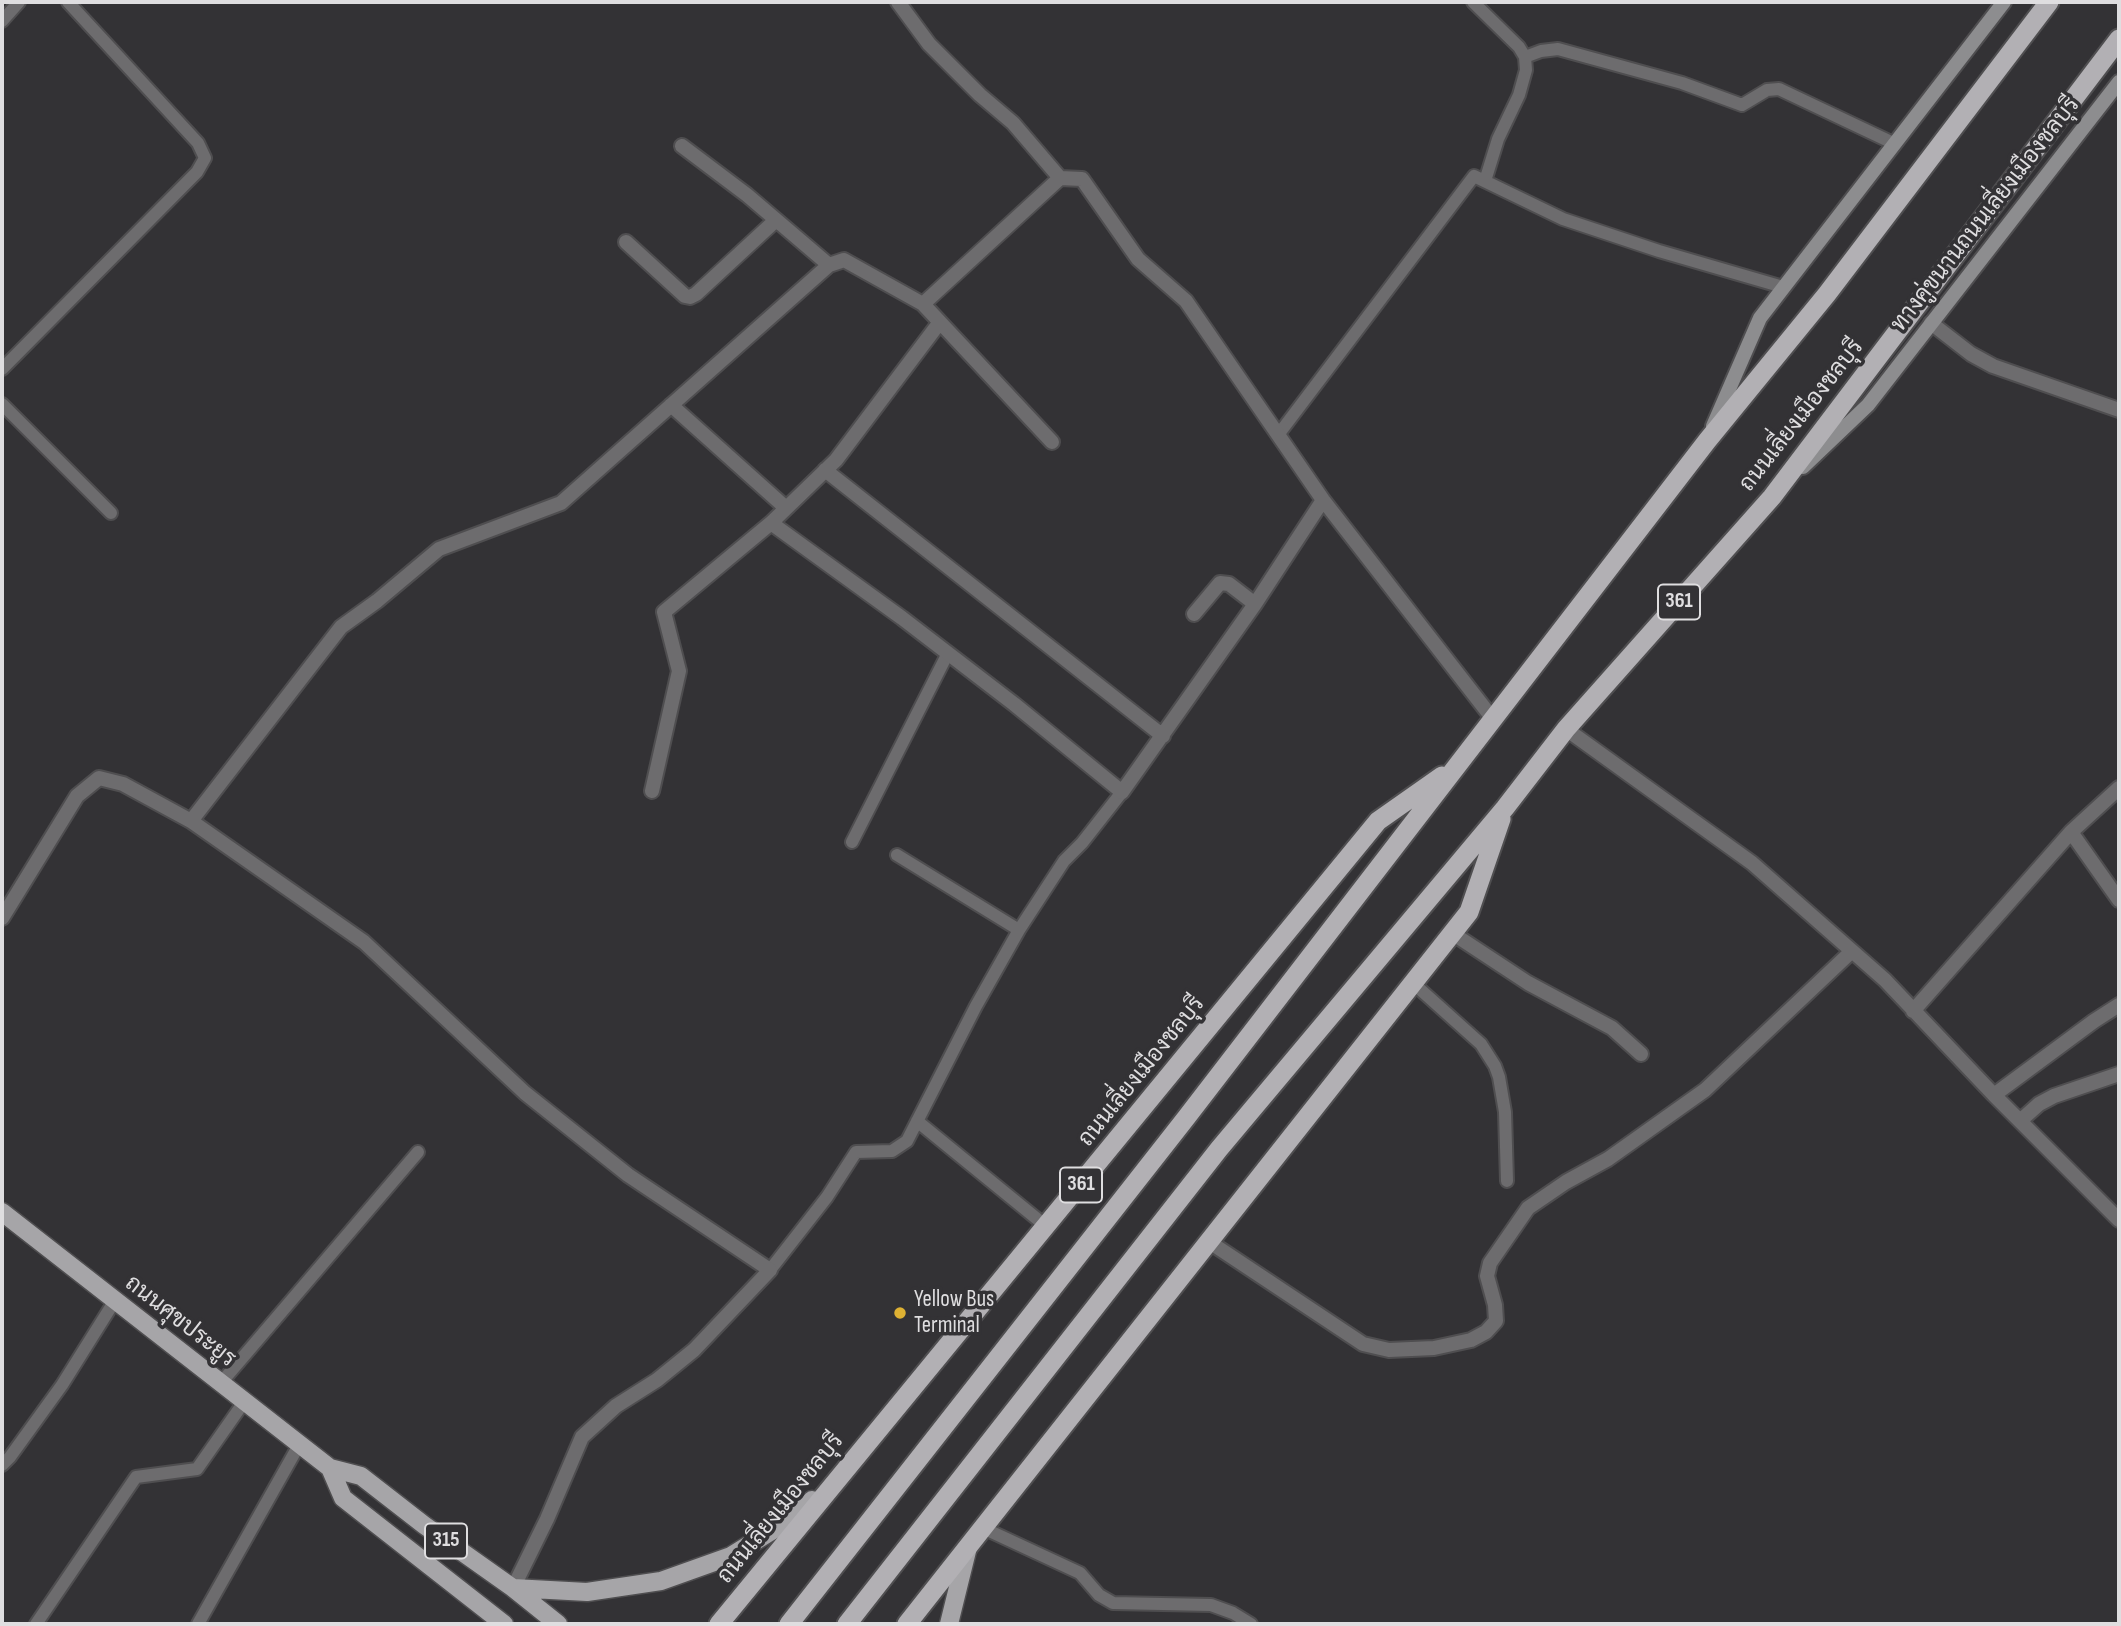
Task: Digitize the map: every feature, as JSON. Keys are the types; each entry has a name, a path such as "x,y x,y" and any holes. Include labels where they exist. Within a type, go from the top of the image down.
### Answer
{"highway":[{"name":"ถนนเลี่ยงเมืองชลบุรี","path":"789,1624 1186,1118 1707,441 1827,294 2049,2"},
{"name":"ถนนเลี่ยงเมืองชลบุรี","path":"846,1624 1219,1149 1505,808 1566,729 1772,497 2119,39"},
{"name":"ถนนเลี่ยงเมืองชลบุรี","path":"719,1624 1378,821 1460,763"},
{"name":"ถนนเลี่ยงเมืองชลบุรี","path":"906,1624 1469,912 1505,808"}],"main road":[{"name":"361","path":"1707,441 1760,318 2004,2"},
{"name":"ทางคู่ขนานถนนเลี่ยงเมืองชลบุรี","path":"1772,497 1868,405 2119,82"},
{"name":"ถนนศุขประยูร","path":"2,1212 330,1468 361,1476 558,1624"},
{"path":"513,1588 587,1592 661,1581 731,1556 794,1517 849,1465"},
{"name":"ถนนศุขประยูร","path":"330,1468 343,1498 498,1622"},
{"path":"948,1624 968,1547"}],"street":[{"path":"898,2 929,44 980,95 1013,123 1060,178"},
{"path":"682,146 829,265"},
{"path":"923,304 1060,178 1082,179 1138,259 1186,301 1323,500 1493,719"},
{"path":"626,242 685,296 690,297 776,220"},
{"path":"191,821 341,627 439,549 561,503 829,265 844,260 923,304 1052,442"},
{"path":"652,791 679,671 664,612 771,523 836,460 940,322"},
{"path":"1931,323 1972,354 1993,366 2119,410"},
{"path":"671,405 786,509"},
{"path":"825,470 1163,736"},
{"path":"771,523 948,653 1122,792 1255,604 1323,500"},
{"path":"1195,614 1220,583 1229,584 1255,604"},
{"path":"1566,729 1752,863 1885,980 1994,1095 2119,1220"},
{"path":"2,918 77,796 99,778 123,785 191,821 364,942 525,1093 628,1175 770,1270 694,1350 657,1380 616,1406 582,1437 547,1519 513,1588"},
{"path":"1913,1011 2071,832 2119,788"},
{"path":"2071,832 2119,900"},
{"path":"1452,933 1528,983 1612,1028 1641,1054"},
{"path":"1208,1241 1363,1344 1390,1350 1434,1348 1471,1340 1486,1332 1496,1321 1495,1305 1487,1276 1490,1263 1528,1208 1566,1182 1608,1159 1705,1090 1852,951"},
{"path":"1994,1095 2119,1005"},
{"path":"2020,1121 2039,1104 2054,1096 2119,1074"}],"lane":[{"path":"2,21 19,2"},
{"path":"2,369 197,172 205,158 198,143 68,2"},
{"path":"1474,2 1519,47 1525,57 1526,70 1519,94 1498,139 1485,181"},
{"path":"1525,57 1558,49 1682,83 1742,105 1768,90 1779,89 1893,143"},
{"path":"1278,435 1474,176 1563,219 1659,251 1783,287"},
{"path":"2,404 111,513"},
{"path":"852,842 948,653"},
{"path":"770,1270 827,1197 856,1152 892,1151 908,1141 976,1006 1019,930 1064,861 1082,843 1122,792"},
{"path":"897,855 1019,930"},
{"path":"1413,982 1481,1044 1495,1066 1504,1112 1507,1181"},
{"path":"917,1121 1047,1227"},
{"path":"220,1384 418,1152"},
{"path":"2,1465 62,1385 114,1302"},
{"path":"36,1624 136,1477 197,1469 244,1402"},
{"path":"198,1624 299,1445"},
{"path":"983,1528 1080,1573 1099,1595 1113,1603 1211,1605 1251,1624"}],"place":[{"name":"Yellow Bus Terminal","path":"900,1313"}]}
